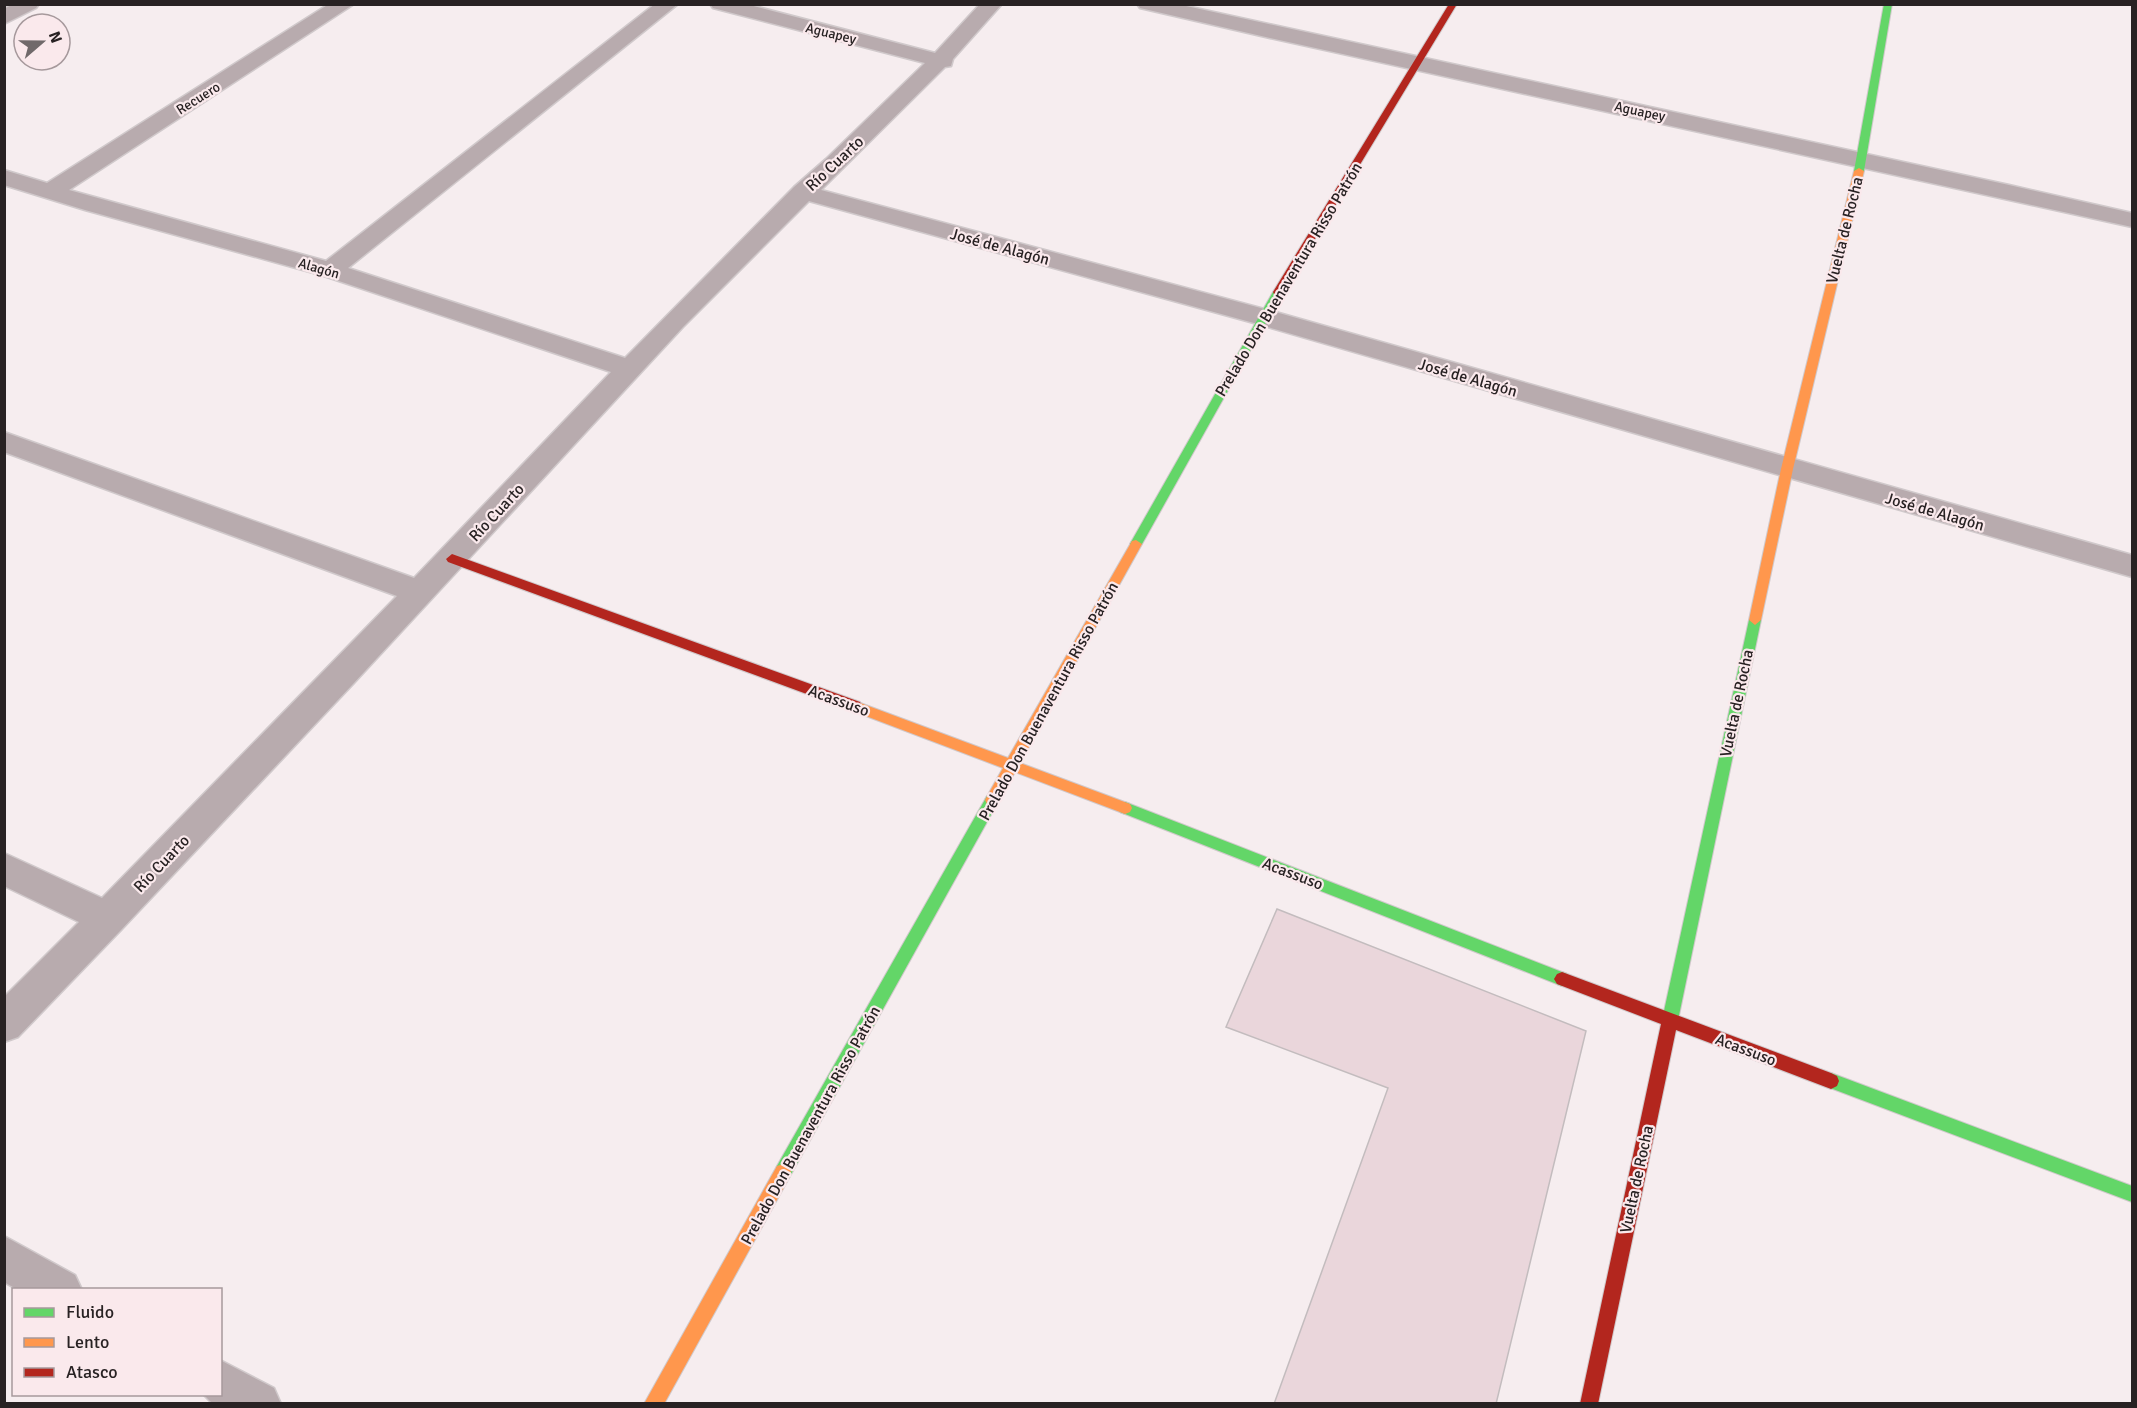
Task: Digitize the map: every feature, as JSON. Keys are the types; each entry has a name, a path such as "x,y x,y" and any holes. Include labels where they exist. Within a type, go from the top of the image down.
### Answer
{"street":[{"path":"4,18 28,4"},
{"name":"Recuero","path":"51,191 344,4"},
{"path":"330,270 668,4"},
{"name":"Aguapey","path":"720,4 943,61"},
{"name":"Río Cuarto","path":"4,1024 108,919 452,559 631,369 675,319 802,192 943,61 992,4"},
{"name":"Aguapey","path":"1147,4 1416,65 1862,158 2133,219"},
{"name":"Prelado Don Buenaventura Risso Patrón","path":"653,1404 1263,317 1453,4"},
{"name":"Vuelta de Rocha","path":"1590,1404 1644,1135 1671,1021 1688,929 1787,469 1862,158 1888,4"},
{"name":"Alagón","path":"9,183 51,191 330,270 631,369"},
{"name":"José de Alagón","path":"802,192 1263,317 1787,469 2133,566"},
{"path":"4,441 420,591"},
{"name":"Acassuso","path":"452,559 1013,764 1671,1021 2133,1194"},
{"path":"4,868 108,919"},
{"path":"4,1257 57,1288"},
{"path":"222,1383 258,1404"}],"building":[{"path":"1277,909 1586,1031 1496,1404 1274,1404 1388,1088 1226,1027"}],"traffic: fast":[{"path":"1859,171 1888,4"},
{"path":"1136,544 1278,292"},
{"path":"1669,1025 1755,620"},
{"path":"783,1172 992,800"},
{"path":"1125,808 1562,979"},
{"path":"1831,1081 2132,1194"}],"traffic: slow":[{"path":"1755,620 1787,469 1859,171"},
{"path":"992,800 1136,544"},
{"path":"855,706 1125,808"},
{"path":"653,1404 783,1172"}],"traffic: jam":[{"path":"1278,292 1453,4"},
{"path":"452,559 855,706"},
{"path":"1562,979 1831,1081"},
{"path":"1589,1404 1669,1025"}]}
